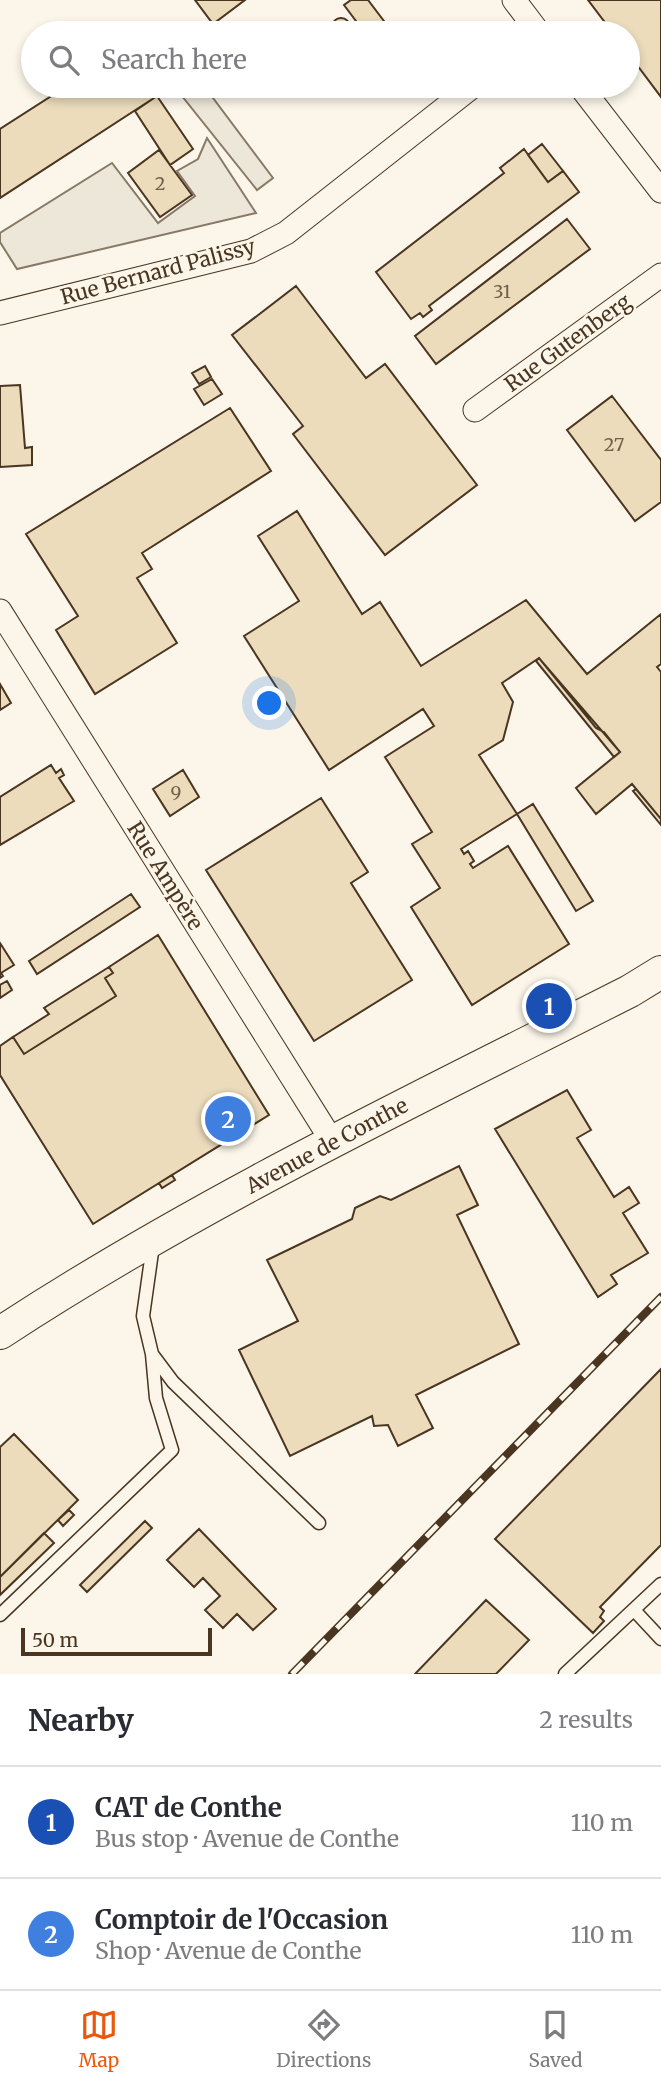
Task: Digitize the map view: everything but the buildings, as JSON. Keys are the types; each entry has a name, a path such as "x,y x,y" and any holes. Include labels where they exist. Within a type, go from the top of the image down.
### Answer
{"street":[{"path":"514,0 530,21"},
{"name":"Rue Bernard Palissy","path":"0,313 251,251 286,233 459,98"},
{"path":"589,98 661,191"},
{"name":"Rue Gutenberg","path":"475,410 661,275"},
{"name":"Rue Ampère","path":"0,611 332,1141"},
{"name":"Avenue de Conthe","path":"0,1333 100,1267 332,1141 630,991 661,972"}],"lane":[{"path":"0,1615 172,1450 156,1398 152,1354 143,1316 155,1238"},
{"path":"152,1354 173,1382 319,1522"},
{"path":"565,1674 661,1584"},
{"path":"634,1610 661,1639"}],"shaded area":[{"path":"184,98 213,98 273,178 257,190"},
{"path":"207,138 256,213 17,269 0,242 0,233 112,163 158,223 195,196 177,171 198,159"}],"railway":[{"path":"292,1674 661,1297"}],"place":[{"name":"CAT de Conthe","path":"549,1006"},
{"name":"Comptoir de l'Occasion","path":"228,1119"}]}
